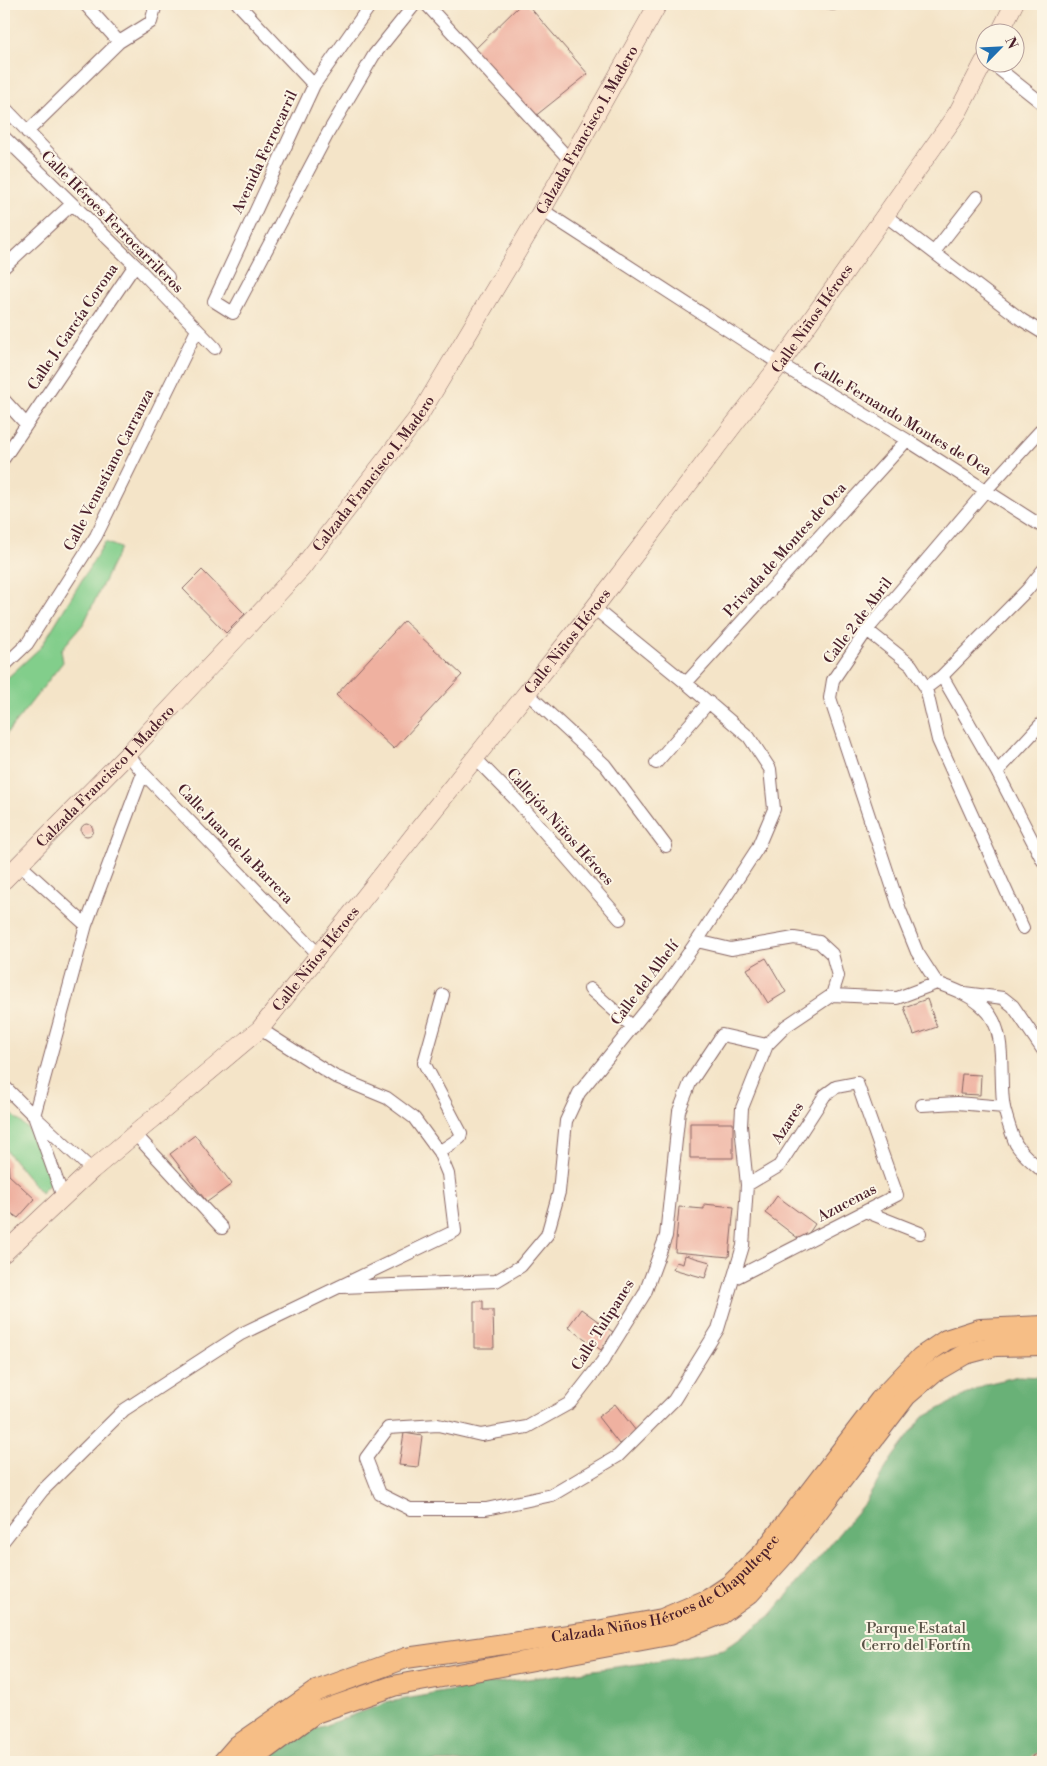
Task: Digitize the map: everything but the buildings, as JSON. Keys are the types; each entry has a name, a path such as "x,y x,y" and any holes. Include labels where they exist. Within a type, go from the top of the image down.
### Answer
{"main road":[{"name":"Calzada Francisco I. Madero","path":"4,880 128,754 301,569 419,416 542,210 658,4"},
{"path":"1005,22 1014,4"},
{"name":"Calle Niños Héroes","path":"4,1253 92,1170 260,1029 320,956 594,608 780,364 958,112 979,72"},
{"name":"Calzada Niños Héroes de Chapultepec","path":"223,1762 237,1746 316,1691 406,1658 597,1631 653,1620 709,1599 730,1585 763,1553 880,1400 921,1357 946,1340 980,1329 1043,1326"},
{"name":"Calzada Niños Héroes de Chapultepec","path":"248,1762 315,1713 393,1686 669,1635 721,1614 750,1594 786,1553 906,1396 934,1372 965,1354 996,1346 1043,1345"}],"street":[{"path":"85,4 119,42"},
{"path":"27,132 119,42 151,22 156,4"},
{"path":"238,4 314,85"},
{"name":"Avenida Ferrocarril","path":"371,4 314,85 214,301 233,313 328,133 374,55 415,4"},
{"path":"426,4 569,159"},
{"path":"1003,72 1043,104"},
{"path":"4,107 168,277"},
{"name":"Calle Héroes Ferrocarrileros","path":"4,137 135,265 215,348"},
{"path":"934,252 977,197"},
{"path":"4,267 72,204"},
{"name":"Calle Fernando Montes de Oca","path":"542,210 780,364 907,440 1043,527"},
{"path":"886,216 1022,320 1043,333"},
{"name":"Calle J. García Corona","path":"4,458 135,265"},
{"name":"Calle Venustiano Carranza","path":"4,666 27,644 96,536 197,330"},
{"path":"4,400 26,424"},
{"name":"Calle 2 de Abril","path":"937,983 917,952 900,910 830,698 833,680 867,630 986,489 1043,428"},
{"name":"Privada de Montes de Oca","path":"686,683 907,440"},
{"path":"926,688 942,676 1028,590 1043,570"},
{"name":"Calle del Alhelí","path":"342,1287 496,1281 521,1266 546,1235 559,1192 566,1121 576,1100 697,941 757,849 774,809 770,769 748,737 686,683 594,608"},
{"path":"867,630 910,665 926,688 938,740 1022,928"},
{"path":"942,676 997,772 1043,861"},
{"path":"526,692 605,765 666,846"},
{"path":"656,762 708,702"},
{"path":"997,772 1043,722"},
{"name":"Calle Juan de la Barrera","path":"128,754 143,773 320,956"},
{"name":"Callejón Niños Héroes","path":"474,758 518,802 620,919"},
{"path":"63,1197 34,1116 86,925 143,773"},
{"path":"19,864 86,925"},
{"path":"697,941 731,949 794,938 820,942 832,954 838,976 832,995 897,998 937,983 962,992 1003,998 1012,1006 1043,1050"},
{"path":"590,989 632,1027"},
{"path":"962,992 985,1008 993,1022 1001,1051 1004,1107 1016,1143 1023,1154 1043,1172"},
{"path":"439,1152 460,1138 461,1133 424,1063 443,995"},
{"name":"Calle Tulipanes","path":"767,1045 722,1035 690,1084 679,1111 666,1236 645,1292 602,1362 570,1403 527,1427 481,1435 438,1425 388,1428 366,1458 380,1494 410,1509 486,1509 552,1495 618,1456 674,1400 718,1329 743,1246 747,1185 740,1126 742,1108 767,1045 786,1026 832,995"},
{"path":"4,1540 42,1491 124,1410 241,1334 342,1287 455,1230 448,1174 439,1152 414,1118 387,1098 334,1076 260,1029"},
{"name":"Azares","path":"747,1185 779,1166 825,1095 836,1087 857,1083"},
{"name":"Azucenas","path":"733,1279 897,1195 857,1083"},
{"path":"4,1086 92,1170"},
{"path":"922,1105 958,1103 1004,1107"},
{"path":"136,1135 222,1228"},
{"path":"867,1212 920,1233"}],"green space":[{"path":"105,542 120,548 84,623 61,650 63,662 4,737 4,681 41,647"},
{"path":"4,1107 38,1138 50,1183 41,1193 4,1148"},
{"name":"Parque Estatal Cerro del Fortín","path":"1019,1376 1043,1377 1043,1762 265,1762 301,1734 389,1702 482,1685 661,1661 724,1649 770,1616 866,1501 892,1458 922,1418 986,1384"}]}
